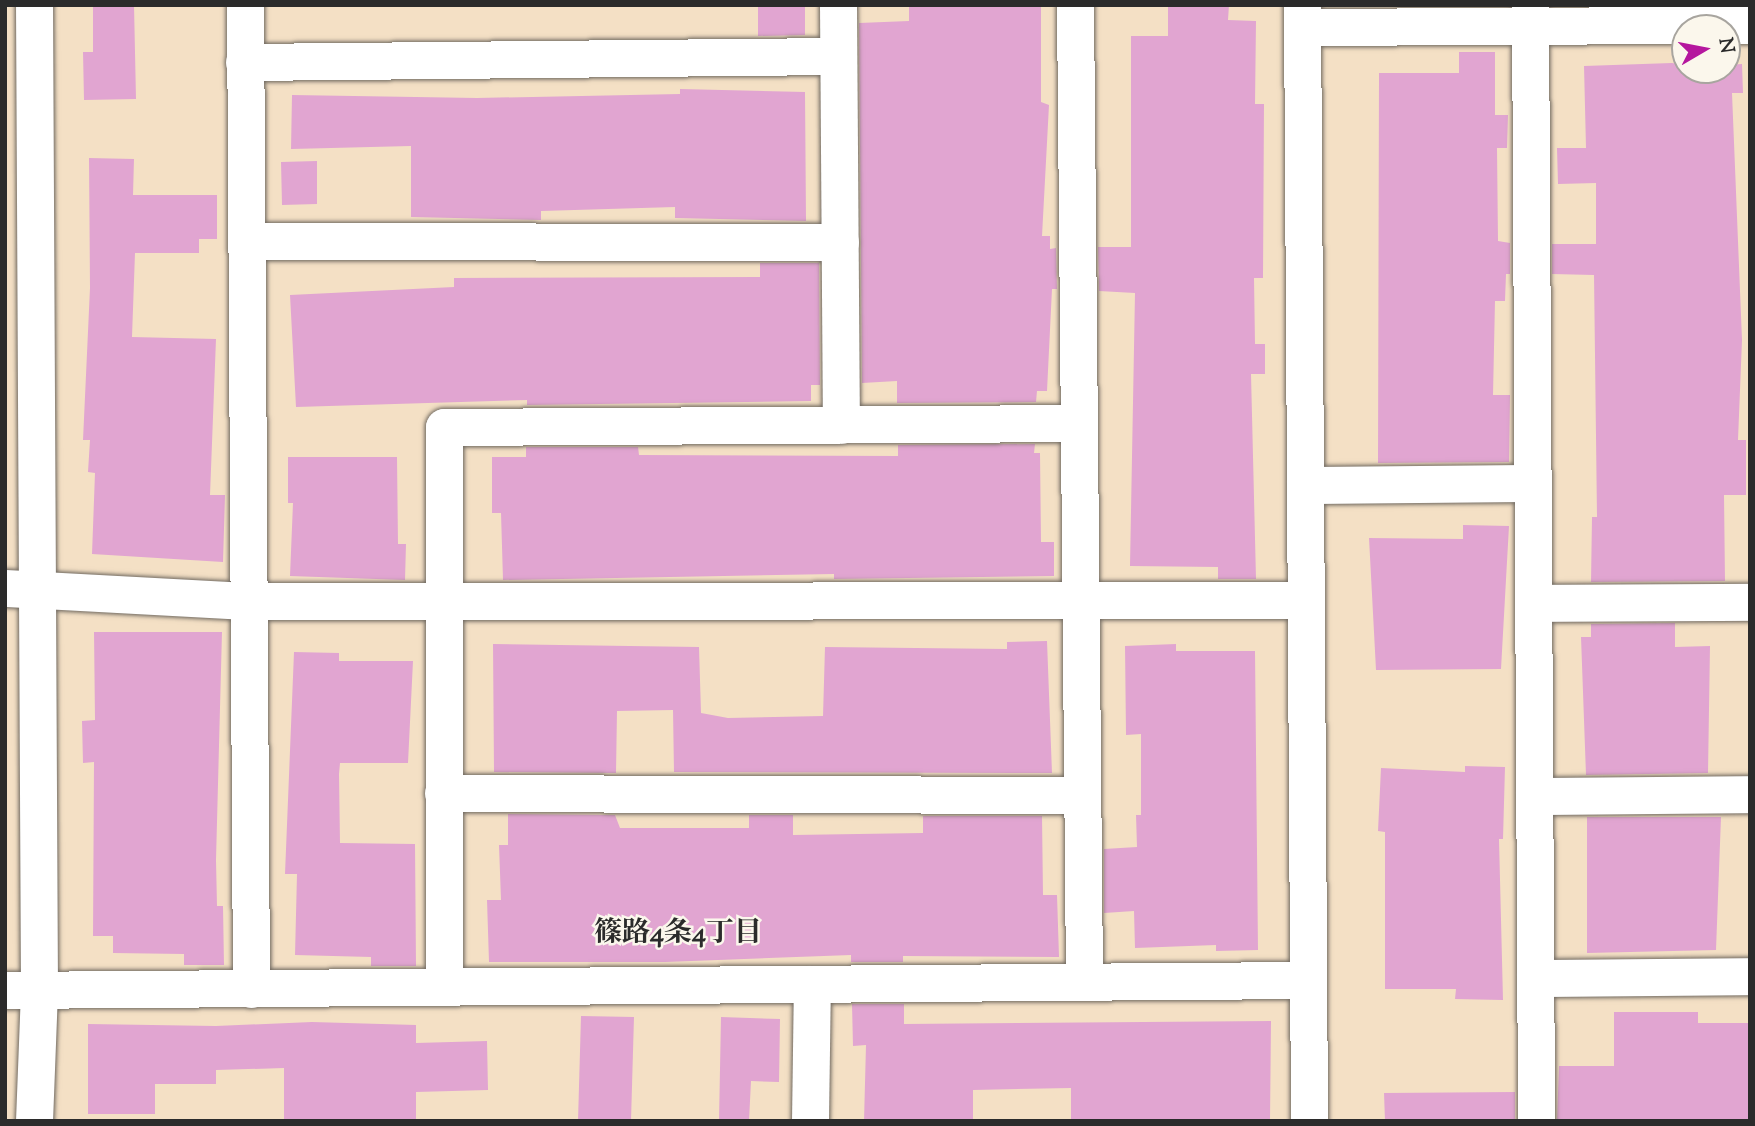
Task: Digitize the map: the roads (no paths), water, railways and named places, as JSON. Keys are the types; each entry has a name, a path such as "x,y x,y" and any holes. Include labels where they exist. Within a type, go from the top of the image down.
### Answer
{"street":[{"path":"34,5 20,78 22,990 34,1121"},
{"path":"245,5 251,989"},
{"path":"838,5 841,425"},
{"path":"1074,5 1084,982"},
{"path":"1536,1121 1533,483 1544,15"},
{"path":"1309,1121 1302,16 1544,15 1750,25"},
{"path":"244,62 838,56"},
{"path":"246,241 840,242"},
{"path":"444,987 441,601 444,427 1079,424"},
{"path":"1305,485 1533,483"},
{"path":"20,588 247,601 1306,600"},
{"path":"1533,603 1750,602"},
{"path":"443,793 1082,795"},
{"path":"1534,796 1750,794"},
{"path":"1535,978 1750,975"},
{"path":"22,990 1308,980"},
{"path":"810,1121 812,984"}],"district":[{"name":"篠路4条4丁目","path":"678,934"}]}
